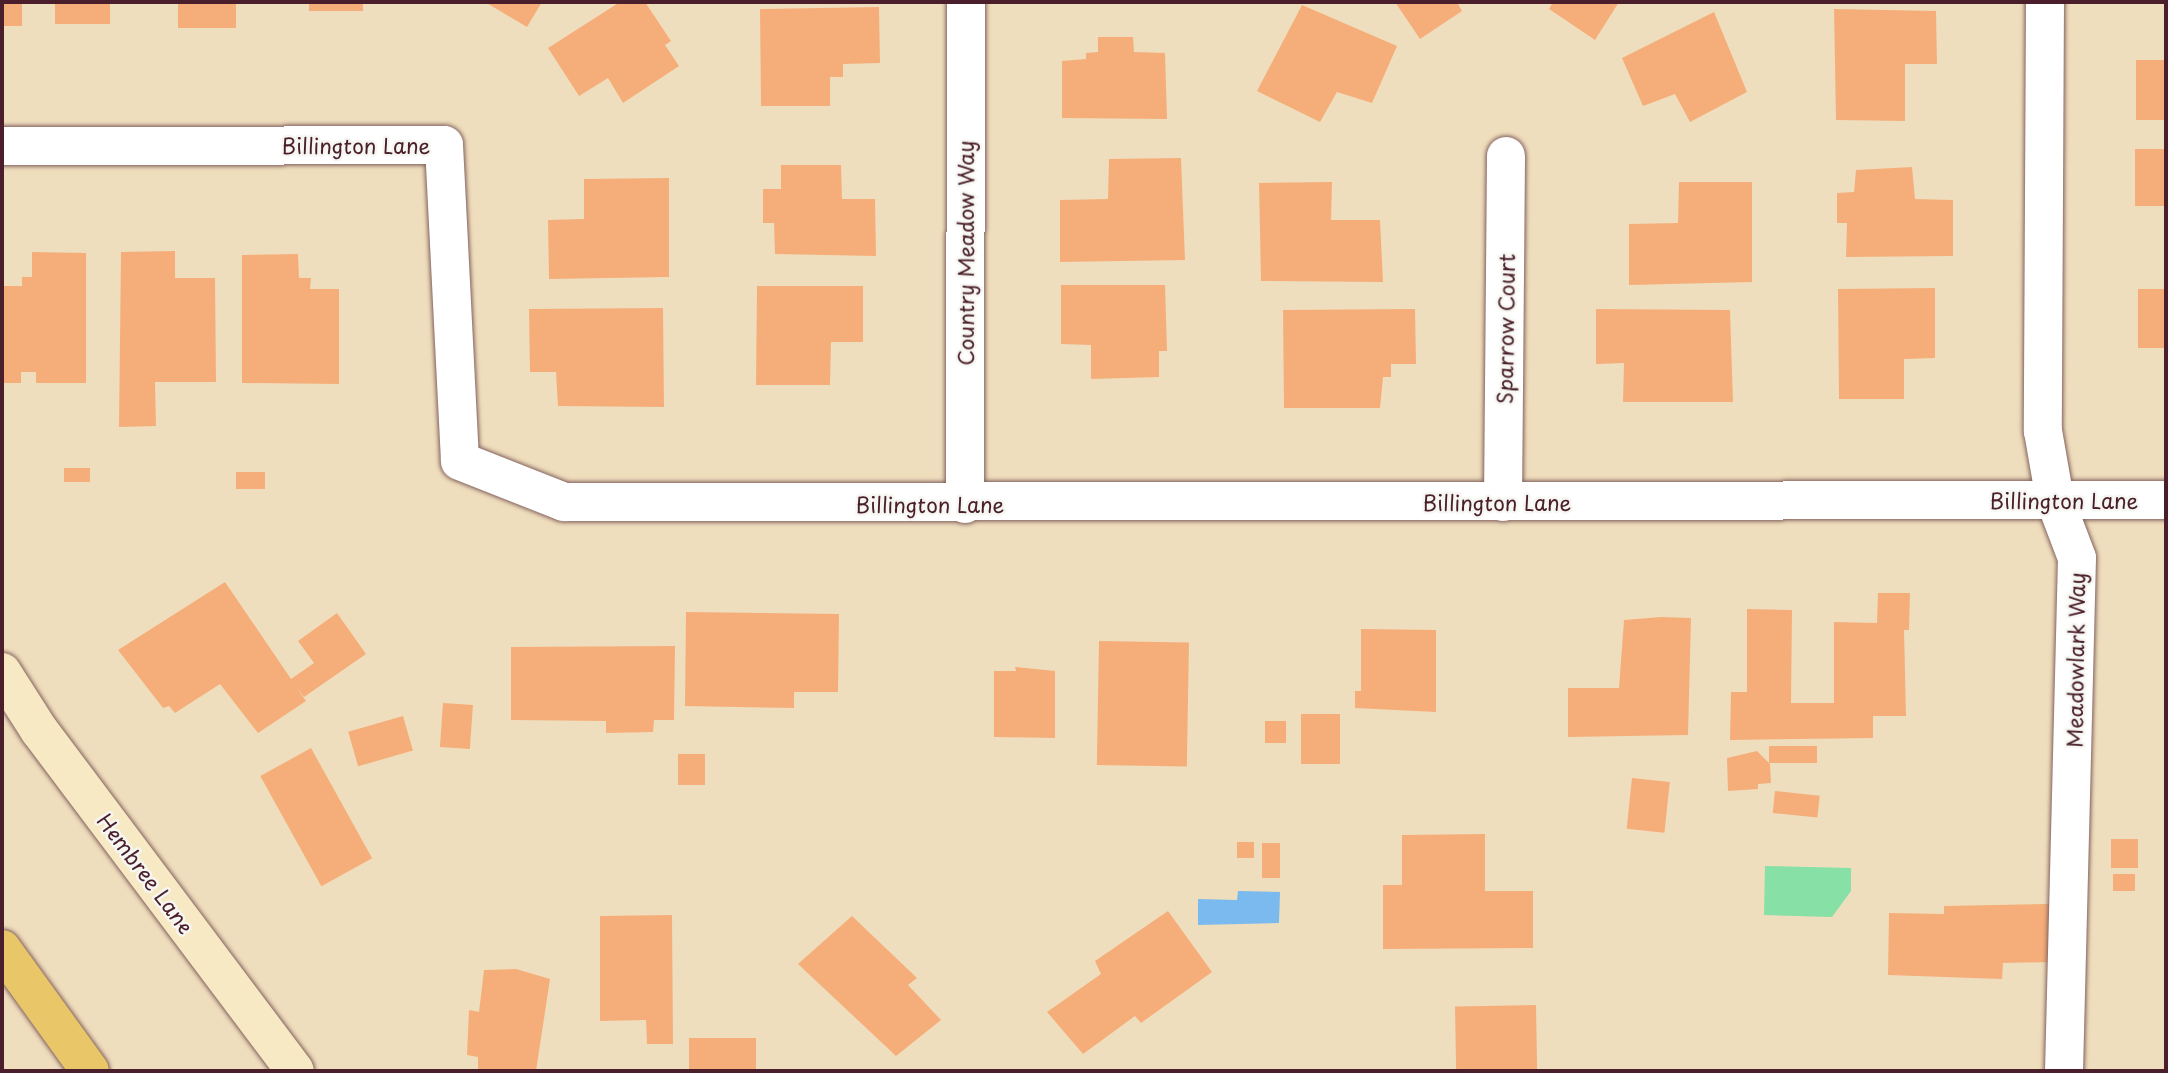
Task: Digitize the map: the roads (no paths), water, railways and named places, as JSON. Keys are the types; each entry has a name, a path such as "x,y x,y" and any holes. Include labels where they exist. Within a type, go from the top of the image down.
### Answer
{"highway":[{"path":"2,949 90,1071"}],"street":[{"name":"Country Meadow Way","path":"965,2 965,504"},
{"name":"Meadowlark Way","path":"2045,2 2043,431 2055,500 2077,558 2064,1071"},
{"name":"Billington Lane","path":"2,146 444,145 460,461 564,502 965,504 2166,500"},
{"name":"Sparrow Court","path":"1503,502 1506,156"},
{"name":"Hembree Lane","path":"2,672 39,730 295,1071"}],"water":[{"path":"1238,891 1280,892 1279,923 1198,925 1198,899 1237,900"}]}
